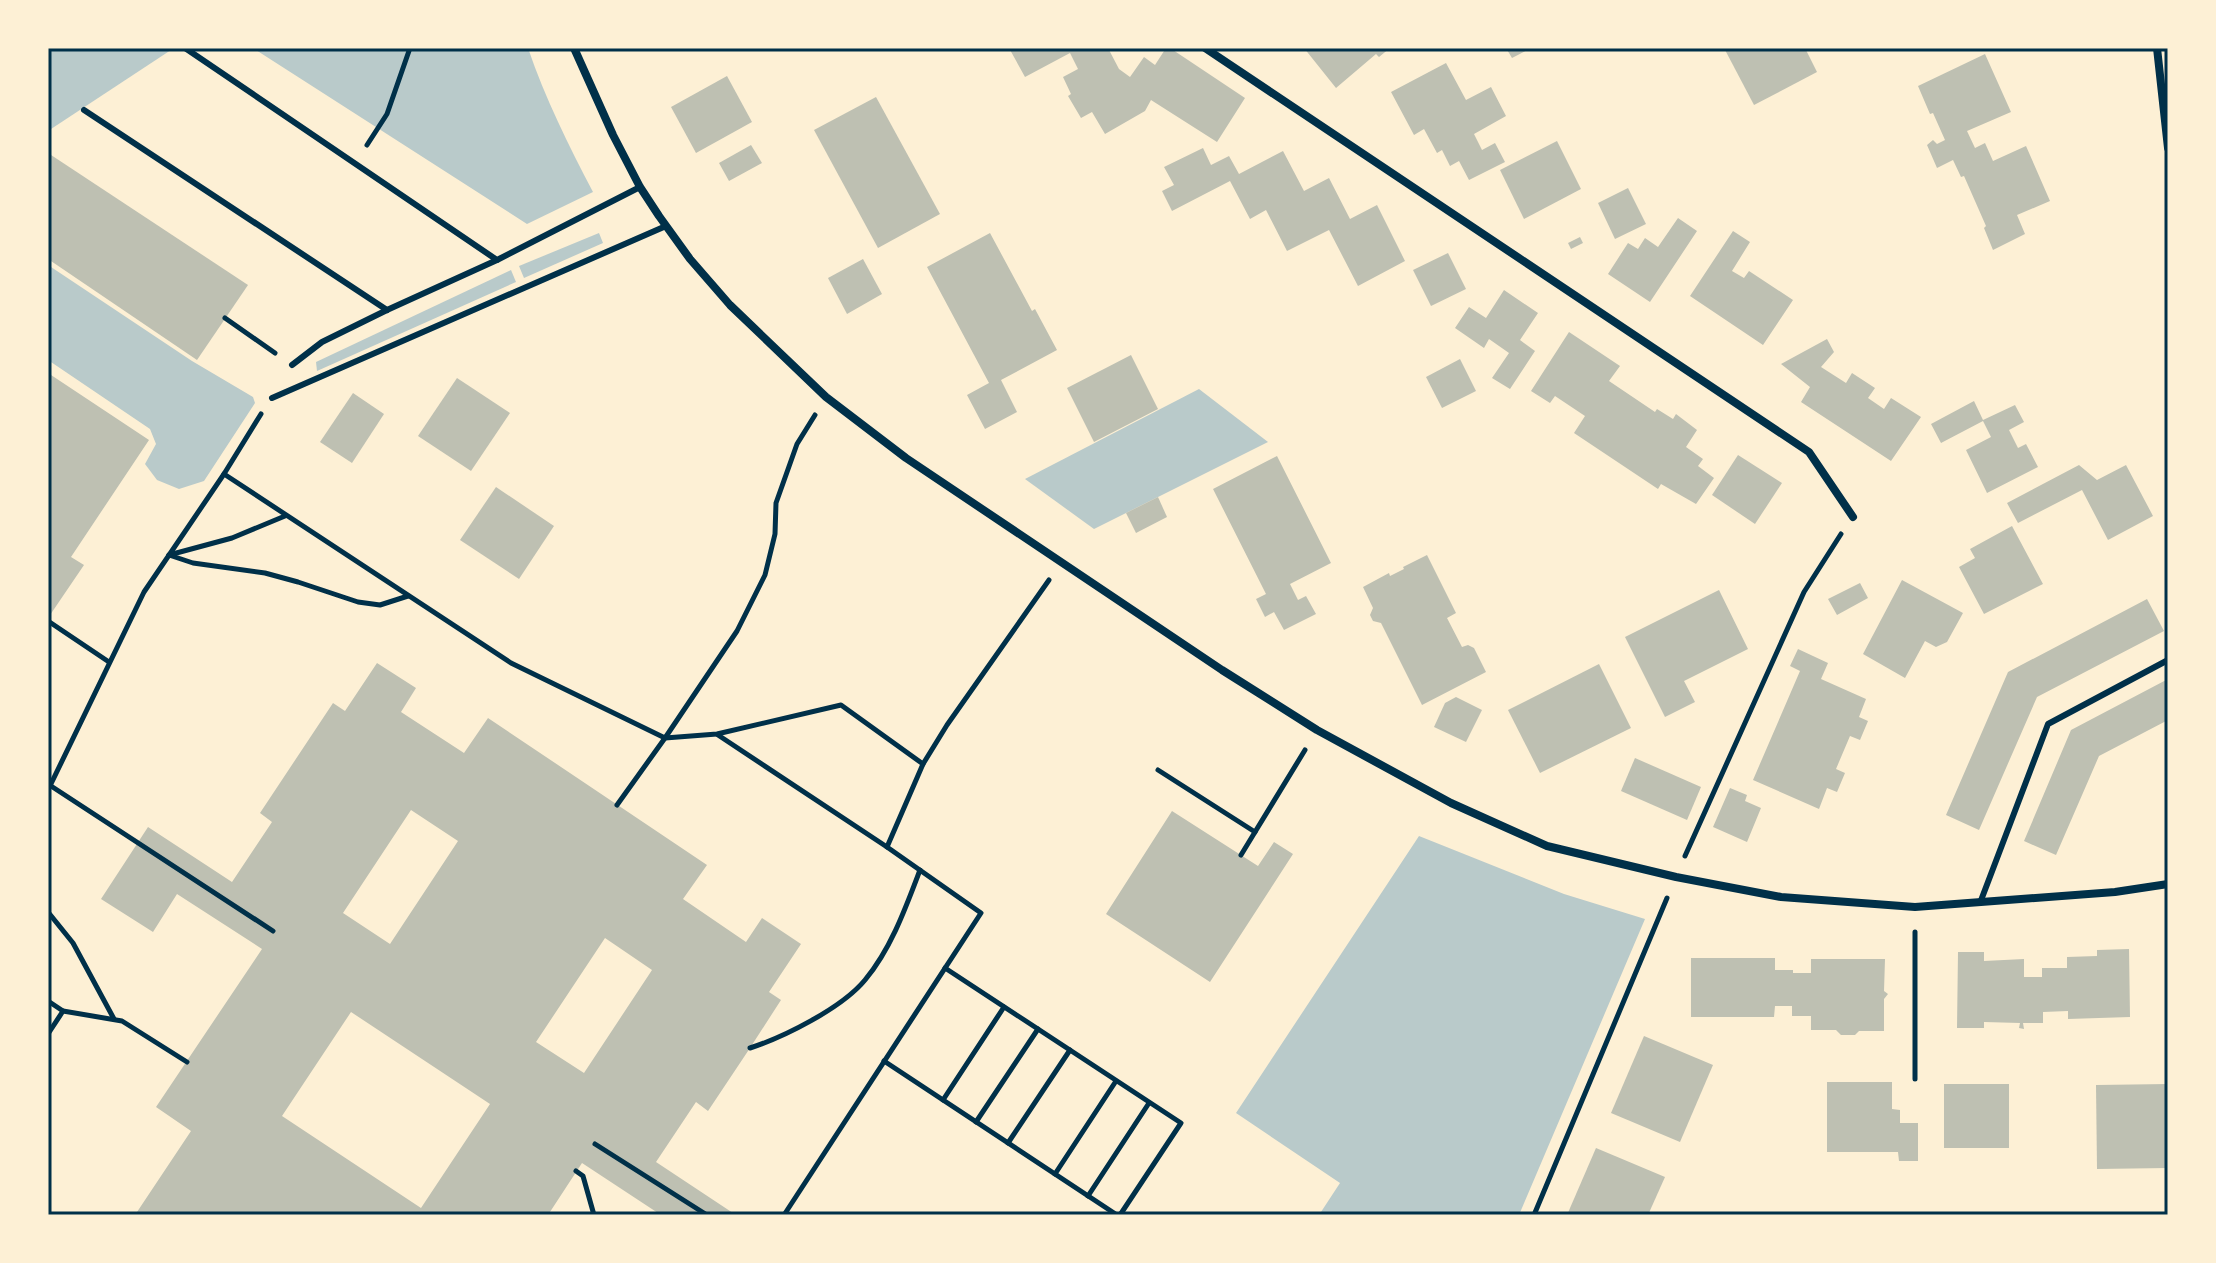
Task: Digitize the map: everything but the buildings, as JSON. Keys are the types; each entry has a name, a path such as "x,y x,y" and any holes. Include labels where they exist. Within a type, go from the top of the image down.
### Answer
{"street":[{"path":"574,48 613,135 640,187 666,226 730,305 826,397 906,458 1317,730 1451,803 1547,846 1676,877 1781,897 1915,907 2115,892 2168,884"},
{"path":"1205,48 1809,452 1853,517"},
{"path":"2157,48 2165,95 2168,148"}],"lane":[{"path":"185,48 497,260"},
{"path":"84,110 387,310"},
{"path":"292,365 322,342 497,260 640,187"},
{"path":"272,398 666,226"},
{"path":"1980,903 2048,724 2168,660"}],"path":[{"path":"355,163 387,114 410,48"},
{"path":"225,318 292,365"},
{"path":"617,805 737,631 765,575 775,534 776,503 797,444 826,397"},
{"path":"273,931 50,788 144,592 224,474 511,663 665,738 717,734 841,705 923,764"},
{"path":"169,555 232,538 285,515"},
{"path":"1534,1215 1676,877 1804,592 1853,517"},
{"path":"169,555 193,563 265,573 358,602 380,605 409,596"},
{"path":"887,847 923,764 1061,563"},
{"path":"48,621 109,662"},
{"path":"1241,855 1317,730"},
{"path":"717,734 981,913 784,1215"},
{"path":"1158,770 1255,832"},
{"path":"750,1048 798,1027 850,995 866,978 887,945 920,870"},
{"path":"1915,907 1915,1079"},
{"path":"48,912 73,943 115,1020"},
{"path":"884,1061 1119,1215 1181,1123 945,968"},
{"path":"48,1001 63,1011 122,1021 187,1062"},
{"path":"943,1100 1004,1007"},
{"path":"48,1034 63,1011"},
{"path":"976,1122 1038,1029"},
{"path":"1008,1143 1070,1050"},
{"path":"1055,1174 1116,1081"},
{"path":"1088,1196 1149,1103"},
{"path":"595,1144 707,1215"},
{"path":"576,1171 583,1176 594,1215"}],"shaded area":[{"path":"48,48 174,48 48,131"},
{"path":"253,48 528,48 558,122 593,192 527,224"},
{"path":"599,233 603,243 524,278 519,266"},
{"path":"48,265 192,361 253,397 255,403 204,481 179,489 157,480 145,464 156,444 150,429 48,360"},
{"path":"511,270 516,282 317,371 316,362"},
{"path":"1199,389 1268,442 1094,529 1025,479"},
{"path":"1419,836 1564,894 1645,919 1519,1215 1319,1215 1340,1183 1236,1113"}]}
